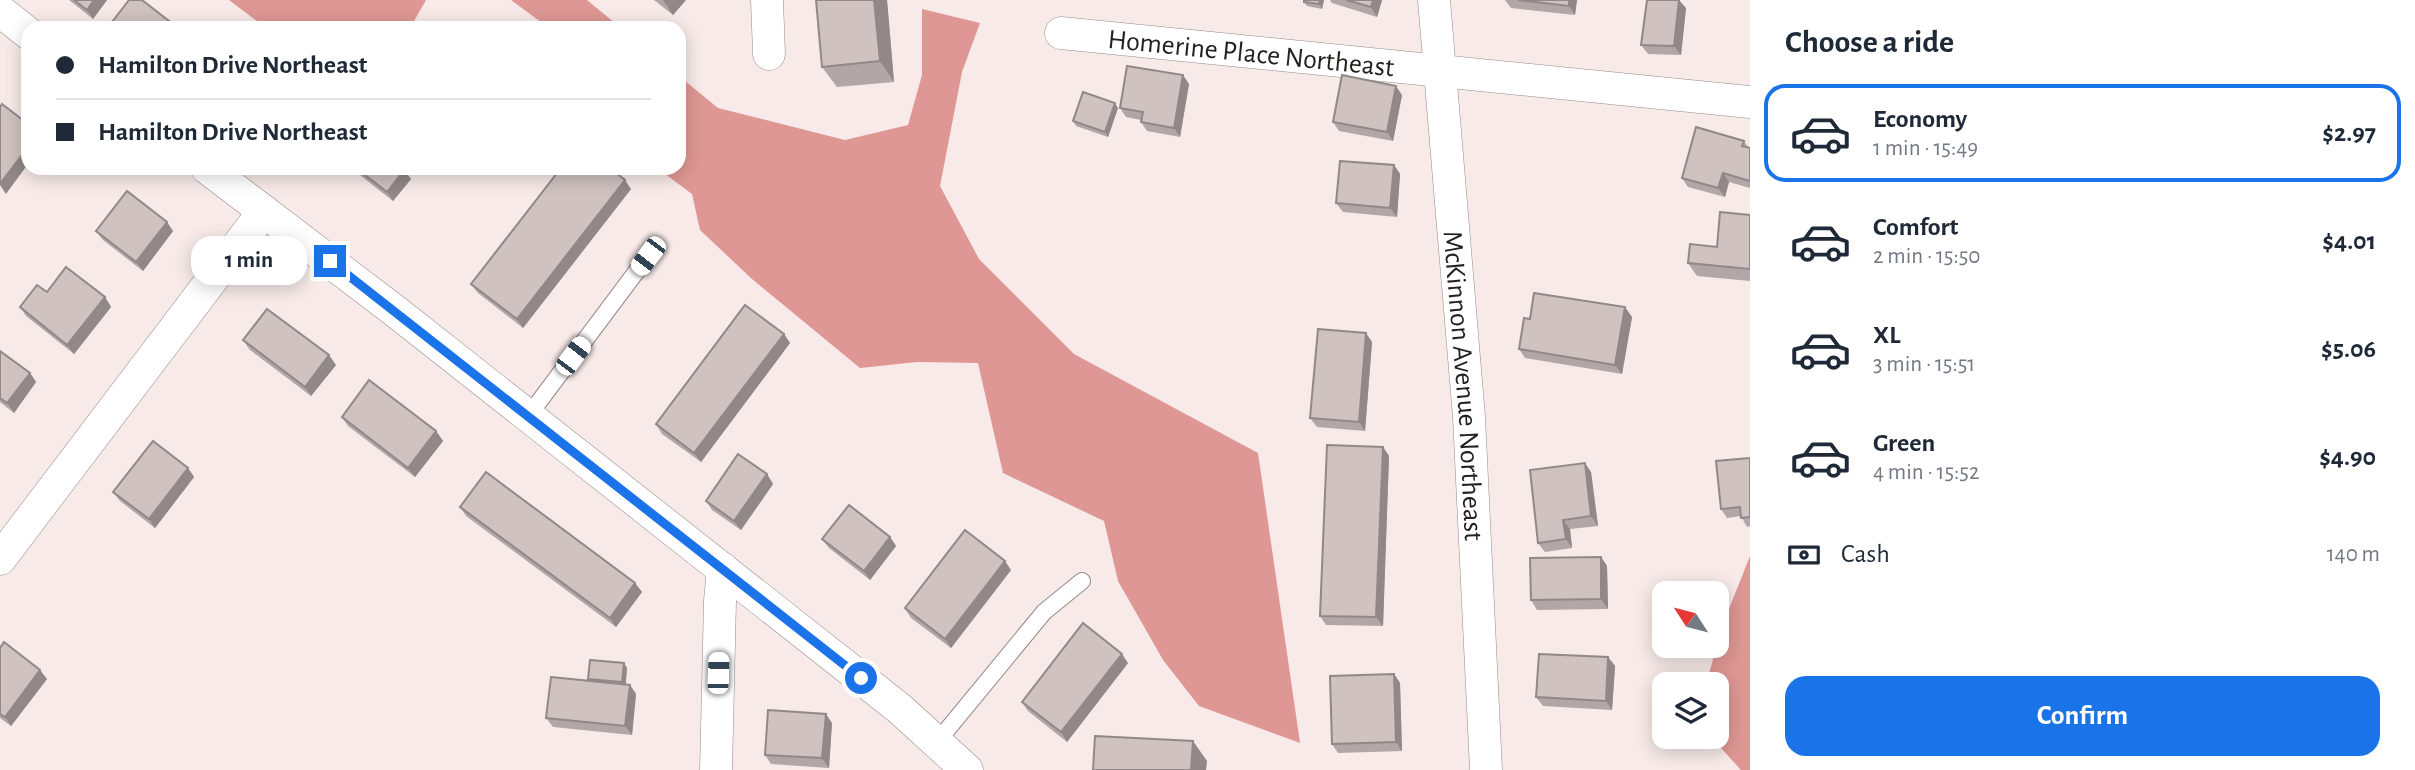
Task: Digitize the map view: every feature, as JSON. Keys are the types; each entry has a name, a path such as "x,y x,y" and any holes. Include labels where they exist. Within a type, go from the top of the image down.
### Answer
{"street":[{"path":"767,0 769,54"},
{"name":"McKinnon Avenue Northeast","path":"1434,0 1469,417 1486,770"},
{"path":"0,11 21,28"},
{"name":"Homerine Place Northeast","path":"1061,33 1750,102"},
{"path":"216,175 529,415 900,709 967,770"},
{"path":"0,559 264,211"},
{"path":"716,770 723,569"}],"lane":[{"path":"529,415 648,256"},
{"path":"937,742 1044,611 1082,581"}],"shaded area":[{"path":"229,0 426,0 414,21 257,21"},
{"path":"511,0 587,0 612,21 540,21"},
{"path":"922,9 980,23 962,72 940,186 979,259 1074,354 1258,453 1300,743 1199,706 1163,660 1118,581 1104,521 1003,473 978,363 917,362 860,368 752,279 700,230 692,194 666,175 686,175 686,82 718,108 845,140 908,125 922,75"},
{"path":"1750,556 1750,770 1741,770 1722,749 1729,749 1729,672 1709,672 1713,658 1729,658 1729,609"}],"building":[{"path":"74,0 94,0 87,10"},
{"path":"129,0 142,0 169,21 113,21"},
{"path":"816,0 874,0 880,61 822,67"},
{"path":"1304,0 1320,0 1319,4"},
{"path":"1346,0 1373,0 1371,7"},
{"path":"1518,0 1569,0 1569,6"},
{"path":"1647,0 1679,0 1674,46 1641,45"},
{"path":"1127,66 1183,75 1174,128 1141,122 1143,112 1120,108"},
{"path":"1342,75 1396,86 1387,132 1333,122"},
{"path":"1083,92 1115,103 1105,132 1073,121"},
{"path":"2,104 21,119 21,156 0,184"},
{"path":"1696,127 1744,141 1742,146 1750,148 1750,181 1723,173 1718,188 1682,178"},
{"path":"1340,161 1394,165 1390,208 1336,203"},
{"path":"365,175 400,175 387,192"},
{"path":"556,175 619,175 625,180 517,319 471,284"},
{"path":"127,191 167,222 136,262 96,231"},
{"path":"1720,212 1750,215 1750,269 1688,263 1690,244 1717,247"},
{"path":"66,267 105,297 67,345 20,307 37,285 47,292"},
{"path":"1534,293 1625,307 1615,365 1519,349 1524,318 1530,319"},
{"path":"745,305 784,334 694,453 656,424"},
{"path":"267,309 329,355 305,387 243,340"},
{"path":"1318,329 1366,333 1359,422 1310,418"},
{"path":"0,351 30,373 7,403 0,398"},
{"path":"369,380 436,431 408,468 342,417"},
{"path":"153,441 188,468 149,519 113,492"},
{"path":"1327,445 1383,447 1376,617 1320,616"},
{"path":"738,454 767,474 734,521 706,501"},
{"path":"1750,458 1750,517 1741,518 1740,507 1721,509 1716,461"},
{"path":"1585,463 1591,516 1563,520 1566,539 1538,543 1530,470"},
{"path":"486,472 635,583 610,618 460,507"},
{"path":"849,505 890,537 864,571 822,539"},
{"path":"965,530 1005,561 945,639 905,608"},
{"path":"1601,557 1601,599 1531,600 1530,558"},
{"path":"1083,623 1122,654 1061,732 1022,702"},
{"path":"4,642 40,670 5,717 0,714 0,648"},
{"path":"1539,654 1608,657 1606,701 1536,697"},
{"path":"590,660 624,663 622,682 588,679"},
{"path":"1394,674 1396,742 1332,744 1330,676"},
{"path":"551,677 630,685 625,726 546,718"},
{"path":"768,710 826,714 822,758 765,755"},
{"path":"1095,736 1193,741 1191,770 1093,770"}],"route":[{"path":"330,261 861,678"}]}
